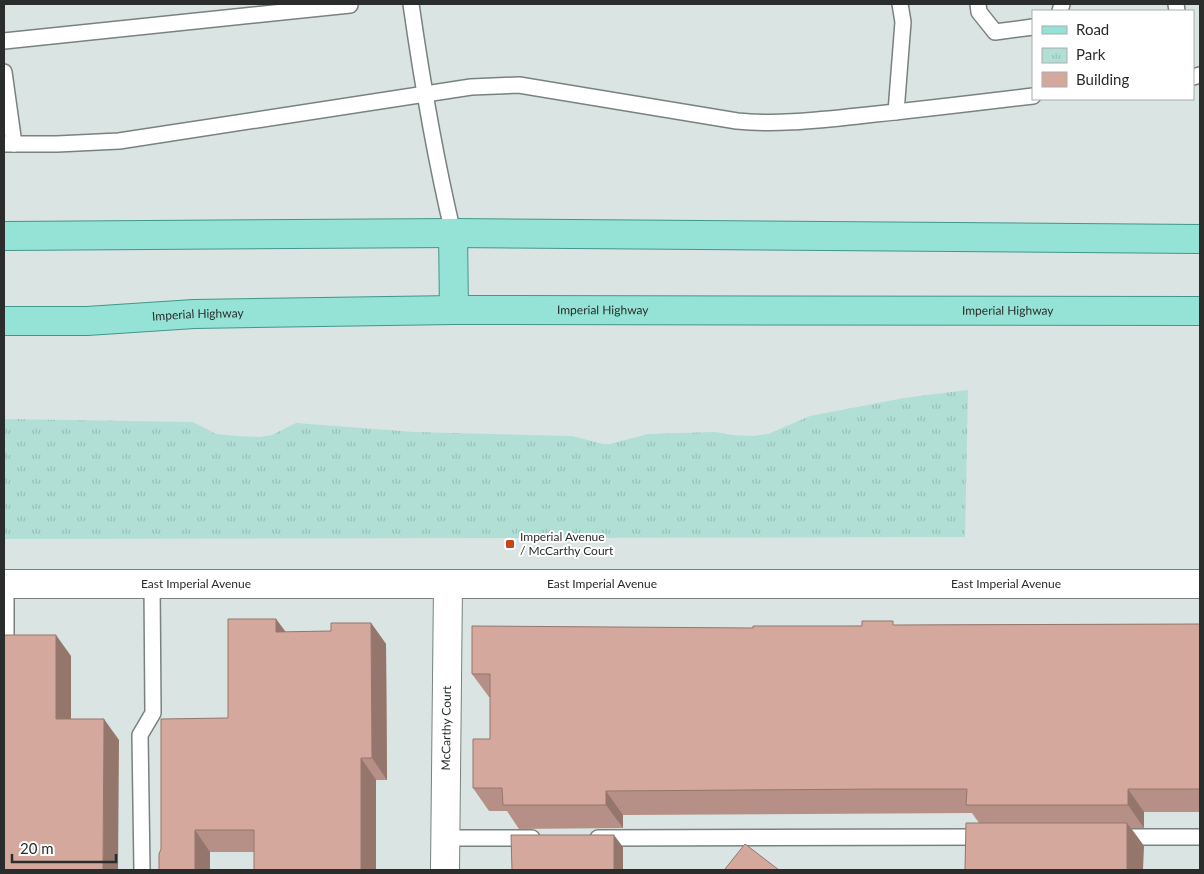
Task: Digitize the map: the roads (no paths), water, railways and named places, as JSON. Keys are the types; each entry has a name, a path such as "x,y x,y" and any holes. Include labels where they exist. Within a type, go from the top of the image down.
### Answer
{"main road":[{"path":"453,234 454,310"},
{"path":"4,236 453,234 1200,239"},
{"name":"Imperial Highway","path":"4,321 87,320 194,314 454,310 1200,311"}],"street":[{"name":"East Imperial Avenue","path":"5,584 1200,584"},
{"name":"McCarthy Court","path":"446,870 448,585"}],"lane":[{"path":"411,4 424,94 453,234"},
{"path":"896,112 902,22 900,4"},
{"path":"978,4 979,12 995,32 1032,27"},
{"path":"4,41 350,6"},
{"path":"4,72 9,144 120,141 471,87 519,84 763,124 896,112 1032,96"},
{"path":"5,584 6,658"},
{"path":"142,870 140,735 158,719 152,584"},
{"path":"585,838 1002,837"},
{"path":"1101,837 1200,837"},
{"path":"446,838 545,838"}],"place":[{"name":"Imperial Avenue / McCarthy Court","path":"510,544"}]}
